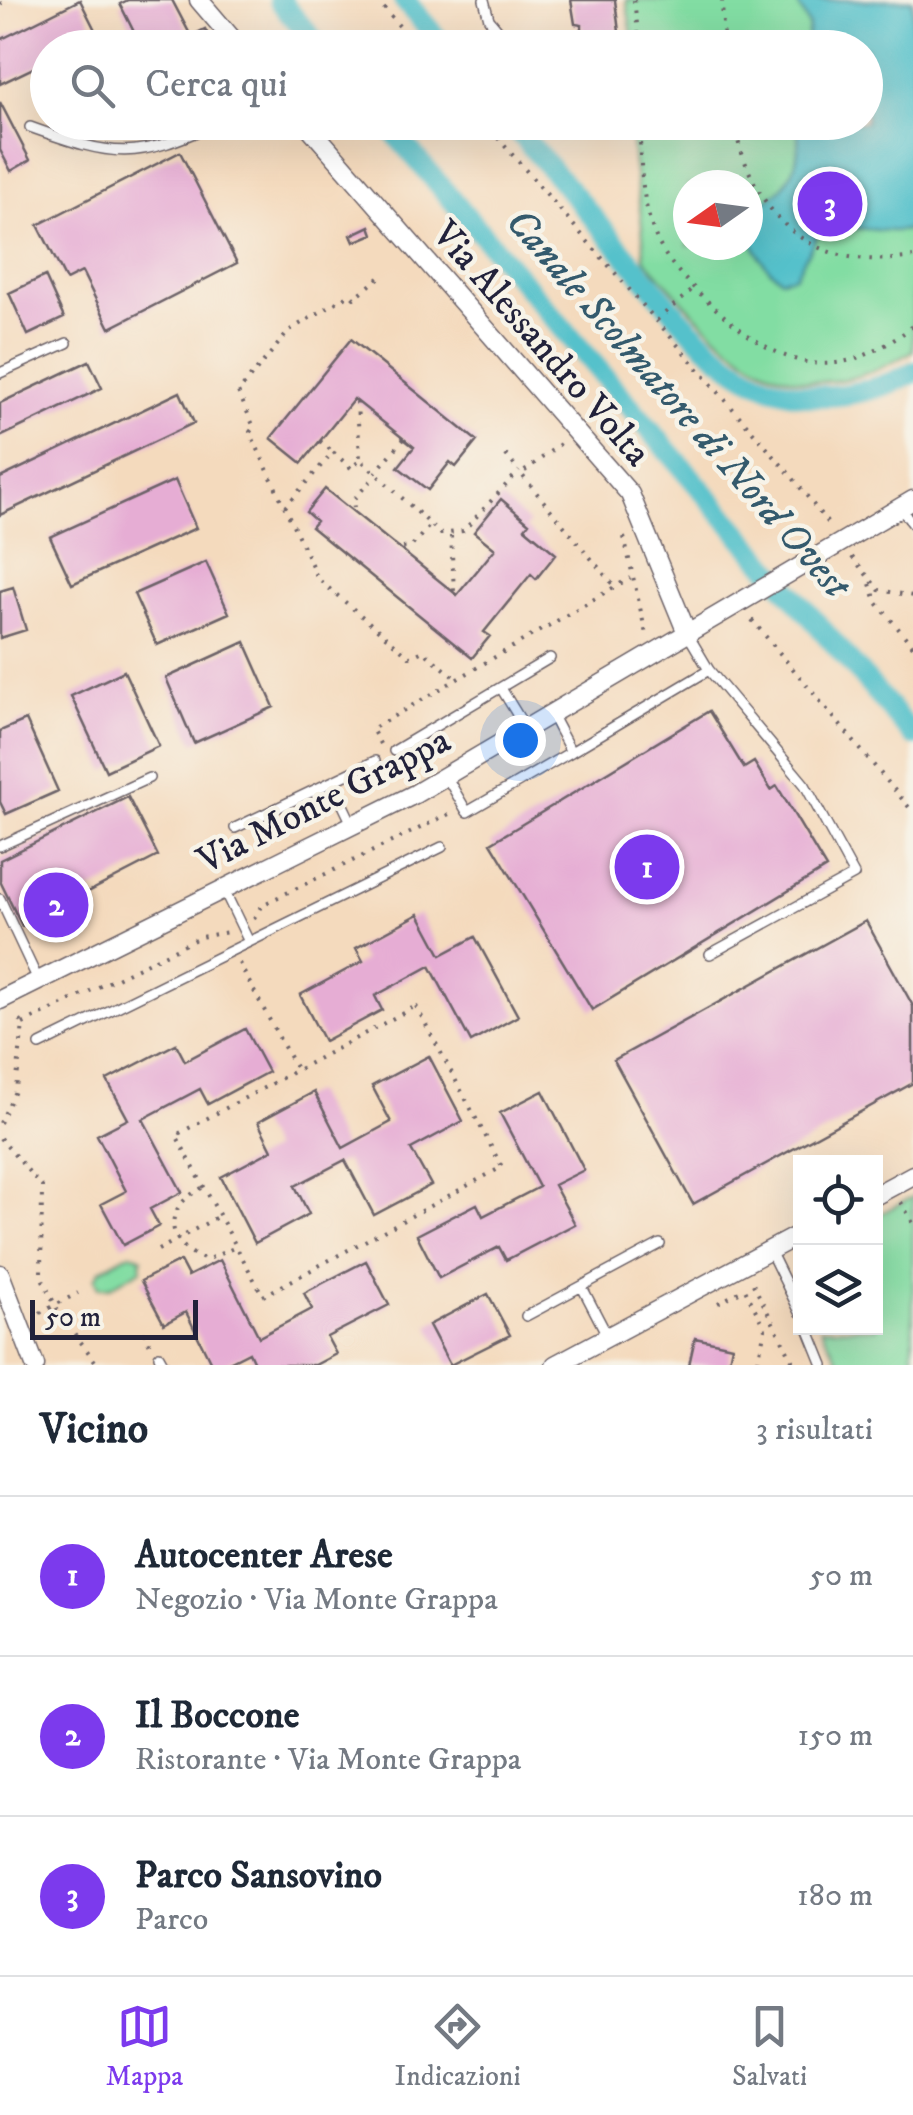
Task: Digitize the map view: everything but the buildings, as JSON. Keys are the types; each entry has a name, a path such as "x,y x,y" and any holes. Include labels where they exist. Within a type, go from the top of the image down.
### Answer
{"street":[{"path":"198,0 224,30"},
{"name":"Via Alessandro Volta","path":"321,140 630,494 687,632"},
{"name":"Via Monte Grappa","path":"8,1016 8,997 446,776 907,504"},
{"path":"883,1190 913,1174"},
{"path":"556,1365 793,1238"},
{"path":"0,1274 35,1365"}],"lane":[{"path":"484,0 499,30"},
{"path":"65,140 97,152 132,154 179,140"},
{"path":"0,373 67,344"},
{"path":"907,504 913,524"},
{"path":"687,632 708,670 805,785 854,875 710,954"},
{"path":"394,751 550,658"},
{"path":"446,776 467,812 708,670"},
{"path":"501,688 526,729"},
{"path":"551,714 571,752"},
{"path":"235,828 375,760"},
{"path":"0,846 149,778"},
{"path":"332,782 353,826"},
{"path":"40,1045 442,848"},
{"path":"224,890 249,942"},
{"path":"0,898 39,982"},
{"path":"526,1316 660,1244"},
{"path":"770,1251 793,1298"},
{"path":"582,1286 608,1337"},
{"path":"811,1335 824,1365"}],"path":[{"path":"0,4 8,0"},
{"path":"377,0 403,30"},
{"path":"634,0 638,30"},
{"path":"722,0 723,30"},
{"path":"500,140 658,320 835,532"},
{"path":"640,140 639,161 650,217 660,244 694,288 745,334 787,360 822,362 873,353 913,326"},
{"path":"740,140 747,169 766,205 790,232 837,256 880,262 913,257"},
{"path":"379,278 354,298 350,294 290,330 238,392 254,428 250,432 318,579 410,657 423,651 457,679"},
{"path":"658,320 694,288"},
{"path":"357,402 360,459 430,524 451,536 463,532 520,472 558,442 569,454"},
{"path":"354,508 354,500 404,440"},
{"path":"320,441 352,468 360,459"},
{"path":"285,507 333,452"},
{"path":"506,455 614,586"},
{"path":"403,548 411,547 430,524"},
{"path":"624,530 630,578 643,626 657,651"},
{"path":"451,536 454,590"},
{"path":"850,556 870,584 876,603 913,646"},
{"path":"382,747 372,729 630,578"},
{"path":"870,584 913,596"},
{"path":"745,601 913,812"},
{"path":"249,921 262,906 464,806"},
{"path":"23,1024 200,937 231,930"},
{"path":"237,958 296,1070"},
{"path":"416,1006 502,1167 263,1296 204,1187 176,1135 416,1006"},
{"path":"8,1016 23,1024"},
{"path":"0,1123 16,1089 23,1024"},
{"path":"0,1138 42,1187 45,1224 40,1265 55,1306 98,1365"},
{"path":"204,1187 179,1203 172,1222 178,1238 190,1254 206,1260 236,1247"},
{"path":"158,1250 220,1216"},
{"path":"750,1280 792,1359 790,1365"},
{"path":"718,1303 745,1289 765,1329 757,1365"},
{"path":"40,1313 78,1294"}],"green space":[{"path":"626,0 913,0 913,351 869,373 829,382 794,379 761,367 702,321 644,258 632,140 883,140 883,30 631,30"},
{"path":"913,1197 913,1365 841,1365 825,1335 883,1335 883,1212"},
{"path":"131,1253 142,1258 141,1269 110,1287 99,1287 95,1279 100,1270"}],"water":[{"path":"796,0 913,0 913,229 843,227 820,231 795,276 781,279 763,260 763,202 790,176 798,140 883,140 883,30 808,30"}],"waterway":[{"name":"Canale Scolmatore di Nord Ovest","path":"279,0 305,30"},
{"path":"404,0 430,30"},
{"name":"Canale Scolmatore di Nord Ovest","path":"401,140 913,735"},
{"path":"526,140 695,334 748,376 778,389 811,396 865,391 913,372"}],"place":[{"name":"Parco Sansovino","path":"830,204"},
{"name":"Autocenter Arese","path":"647,867"},
{"name":"Il Boccone","path":"56,905"}]}
